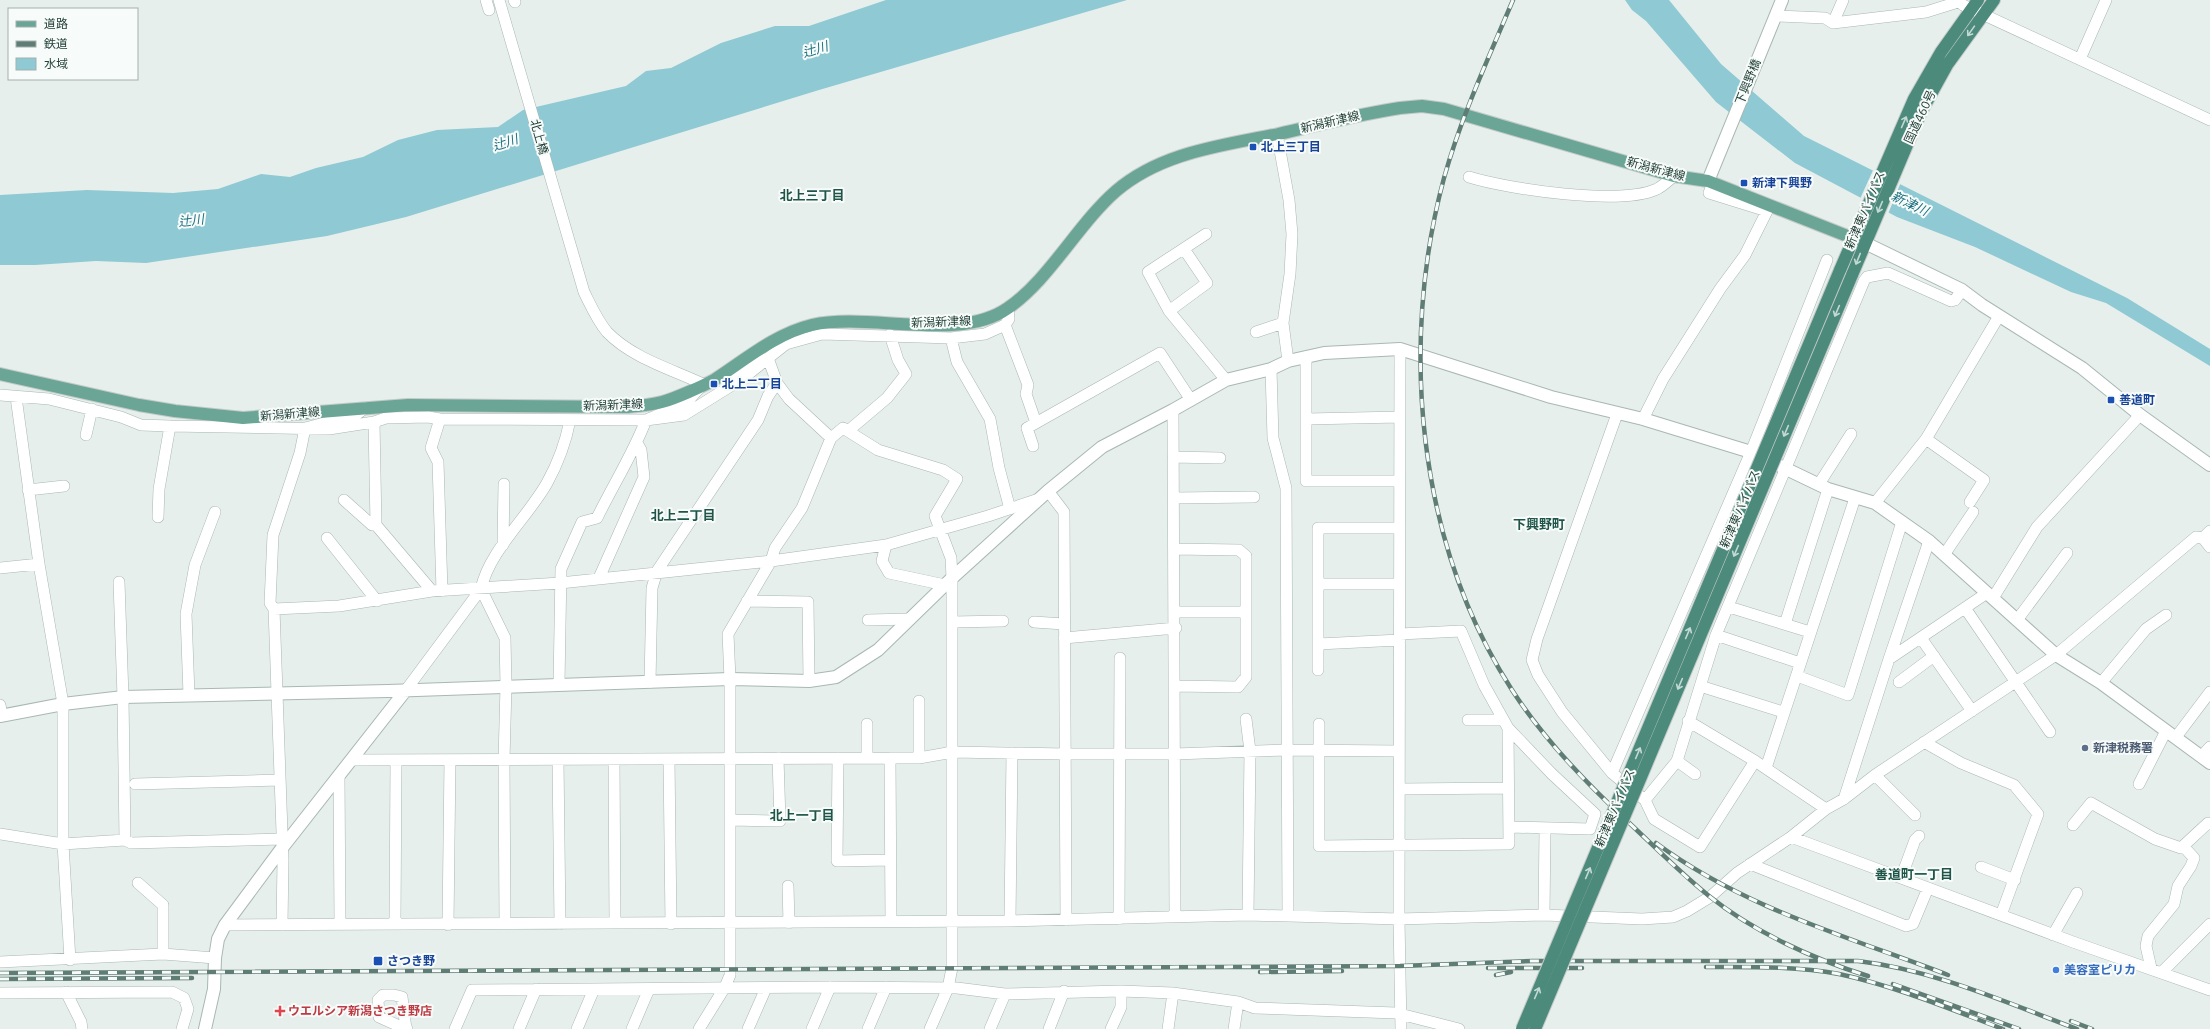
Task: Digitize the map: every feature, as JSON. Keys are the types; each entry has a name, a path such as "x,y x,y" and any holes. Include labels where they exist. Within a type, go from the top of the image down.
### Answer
{"highway":[{"name":"国道460号","path":"1865,244 1894,160 1933,88 1994,0"},
{"name":"新津東バイパス","path":"1522,1029 1860,221 1894,160 1927,74 1974,4"},
{"name":"新津東バイパス","path":"1535,1029 1865,244"}],"main road":[{"name":"新潟新津線","path":"0,374 139,405 243,418 366,407 423,405 628,407 664,402 707,383 764,346 791,332 813,325 842,322 945,324 974,322 991,317 1008,308 1030,288 1100,208 1117,191 1138,176 1179,156 1227,143 1277,134 1377,111 1422,106 1471,116 1674,176 1711,182 1865,244"}],"street":[{"name":"北上橋","path":"499,0 584,292 596,317 607,332 626,348 707,383"},
{"name":"下興野橋","path":"1711,182 1731,125 1782,0"},
{"path":"1833,23 1843,0"},
{"path":"2080,59 2106,0"},
{"path":"1776,16 1825,18 1833,23 1926,12 1958,1 1974,4 1983,14 2210,120"},
{"path":"1277,134 1289,200 1292,234 1290,274 1283,323 1288,361"},
{"path":"1469,178 1494,185 1553,192 1628,196 1657,189 1674,176"},
{"path":"1643,419 1663,379 1720,289 1746,255 1767,211 1709,193 1711,182"},
{"path":"1206,234 1148,272 1169,311 1226,380"},
{"path":"1865,244 1962,290 1999,316 2082,368 2140,415 2210,465"},
{"path":"1169,311 1207,283 1184,249"},
{"path":"1612,773 1751,452 1827,260"},
{"path":"1646,800 1677,761 1688,721 1716,635 1864,281 1868,277 1888,273 1951,301 1955,300 1962,290"},
{"path":"0,395 16,398 49,400 92,410 141,425 329,429 374,422 386,418 428,417 440,419 646,420 684,415 742,379 786,344 822,334 952,338 986,334 1005,325 1009,319 1008,308"},
{"path":"1875,503 1926,439 1999,316"},
{"path":"1256,332 1283,323"},
{"path":"1005,325 1028,384 1026,394 1036,423"},
{"path":"848,431 887,398 906,374 898,360 890,335"},
{"path":"952,338 957,362 990,419 999,468 1010,509"},
{"path":"1400,349 1399,751 1401,789 1399,919 1402,1029"},
{"path":"1,712 123,697 276,694 730,679 809,681 836,677 878,650 948,581 1045,494 1102,447 1226,380 1271,369 1288,361 1324,353 1400,349 1551,397 1643,419 1751,452 1824,486 1855,498 1875,503 1929,541 2056,655 2101,682 2206,760 2210,747"},
{"path":"1033,446 1027,428 1160,353 1191,400"},
{"path":"1306,357 1306,481 1399,481"},
{"path":"559,684 561,569 582,522 597,518 615,479 637,443 646,420 686,403 707,383 768,358"},
{"path":"768,358 777,383 789,399 831,438"},
{"path":"1271,369 1273,438 1286,488 1288,916"},
{"path":"650,682 652,588 657,571 758,420 768,396 777,383"},
{"path":"16,398 39,564 63,704 64,844 70,960"},
{"path":"305,428 356,415 366,407"},
{"path":"86,435 92,410"},
{"path":"1173,410 1176,628 1175,917"},
{"path":"1617,414 1536,639 1532,660 1538,675 1562,712 1612,773 1646,800 1654,819 1700,847 1755,761"},
{"path":"1889,659 1965,608 1990,595 2037,527 2140,415"},
{"path":"1307,419 1400,417"},
{"path":"437,591 438,462 431,448 440,419"},
{"path":"205,1029 214,989 215,958 218,940 225,925 282,844 353,760 481,589 483,581 503,545 547,483 570,420"},
{"path":"374,422 376,525"},
{"path":"158,517 159,489 170,426"},
{"path":"282,925 284,916 274,609 270,603 273,535 300,453 305,428"},
{"path":"699,1029 725,987 730,975 729,923 731,820 730,679 728,634 771,561 775,548 802,508 831,438 843,428 878,450 943,470 957,479 935,516 951,558 948,581 953,622 952,968 948,988 930,1029"},
{"path":"1785,624 1824,486 1851,434"},
{"path":"1926,439 1984,480 1972,507 1944,555"},
{"path":"599,578 644,477 641,450 637,443"},
{"path":"1173,457 1220,458"},
{"path":"503,545 504,484"},
{"path":"28,490 64,486"},
{"path":"274,609 339,606 437,591 560,583 657,571 771,561 886,545 1010,509 1045,494"},
{"path":"1045,494 1064,512 1066,920"},
{"path":"1174,498 1254,497"},
{"path":"1766,768 1783,712 1797,676 1810,632 1855,498"},
{"path":"344,500 372,525 376,525 437,591"},
{"path":"189,695 186,614 196,565 215,512"},
{"path":"1797,676 1848,695 1902,522"},
{"path":"1318,670 1318,528 1400,528"},
{"path":"225,925 395,923 448,925 615,923 670,924 1010,921 1248,915 1399,919 1544,915 1642,919 1673,917 1688,911 1710,897 1750,864 1791,837 1826,809 1844,799 1875,775 2056,655 2196,536 2206,534 2210,547"},
{"path":"327,538 377,601"},
{"path":"1844,799 1929,541"},
{"path":"886,545 882,560 889,573 948,581"},
{"path":"1174,549 1238,550 1246,556 1246,677 1238,687 1175,686"},
{"path":"2017,620 2067,553"},
{"path":"0,568 39,564"},
{"path":"119,582 123,697 125,840"},
{"path":"1319,584 1399,584"},
{"path":"481,589 505,638 505,924"},
{"path":"747,601 808,602 809,681"},
{"path":"1729,607 1810,632"},
{"path":"1965,608 2050,732"},
{"path":"1175,612 1246,612"},
{"path":"2101,682 2146,629 2166,615"},
{"path":"868,620 910,619"},
{"path":"953,622 1003,621"},
{"path":"1034,622 1064,624"},
{"path":"1064,638 1176,628"},
{"path":"1318,644 1460,631 1484,685 1506,724 1552,774 1594,814 1590,829 1509,827"},
{"path":"1716,635 1800,663"},
{"path":"1921,638 1972,711"},
{"path":"1899,682 1934,656"},
{"path":"1119,919 1120,658"},
{"path":"1700,686 1783,712"},
{"path":"2139,784 2171,734 2210,692"},
{"path":"919,701 919,758"},
{"path":"1246,719 1250,751 1248,915"},
{"path":"1468,720 1506,724"},
{"path":"1688,721 1766,768 1826,809"},
{"path":"867,724 867,757"},
{"path":"1319,724 1319,846 1400,846 1509,844 1506,724"},
{"path":"1924,742 1961,763 2014,784 2038,814 2001,915"},
{"path":"353,760 919,758 953,752 1065,754 1119,752 1175,754 1287,750 1399,751"},
{"path":"1010,921 1012,754"},
{"path":"731,820 780,821 778,758"},
{"path":"838,758 837,861 890,860"},
{"path":"890,758 891,921"},
{"path":"669,759 670,924"},
{"path":"448,925 450,760"},
{"path":"558,760 560,924"},
{"path":"614,760 615,923"},
{"path":"395,923 396,761"},
{"path":"1677,761 1695,774"},
{"path":"339,775 340,924"},
{"path":"1875,775 1915,815"},
{"path":"135,784 279,780"},
{"path":"1401,789 1508,788"},
{"path":"2073,825 2091,803 2155,839 2181,848 2184,847 2208,823 2210,824"},
{"path":"1544,915 1545,829"},
{"path":"0,834 64,844 125,840 131,843 282,844"},
{"path":"1901,878 1915,840 1919,836"},
{"path":"1791,837 2053,935 2151,968 2210,990"},
{"path":"2151,968 2146,946 2148,936 2174,904 2178,886 2191,866 2194,858 2184,847"},
{"path":"1750,864 1906,926 1914,924 1928,888"},
{"path":"1981,867 2015,880"},
{"path":"138,883 163,905 163,954"},
{"path":"788,886 789,923"},
{"path":"2053,935 2077,893"},
{"path":"2162,972 2210,924"},
{"path":"0,962 70,960 163,954 215,958"},
{"path":"812,1029 830,987"},
{"path":"455,1029 472,990 886,987 948,988 1005,994 1064,991 1173,993 1238,1002 1255,1008 1396,1013 1459,1029"},
{"path":"868,1029 886,987"},
{"path":"748,1029 766,988"},
{"path":"519,1029 536,989"},
{"path":"577,1029 594,989"},
{"path":"632,1029 649,989"},
{"path":"1049,1029 1064,991"},
{"path":"1111,1029 1121,1007 1121,991"},
{"path":"66,992 81,1022 82,1029"},
{"path":"0,993 172,992 184,998 188,1008 182,1029"},
{"path":"1168,1029 1173,993"},
{"path":"990,1029 1005,994"},
{"path":"1234,1029 1238,1002"}],"water":[{"name":"辻川","path":"886,0 1127,0 819,90 406,217 327,236 146,263 96,261 35,265 0,265 0,195 87,190 173,193 218,189 261,174 290,177 316,168 363,157 398,140 437,130 498,127 523,110 626,86 646,71 671,68 721,43 775,26 809,26"},
{"name":"新津川","path":"1625,0 1669,0 1721,64 1804,136 2127,298 2210,349 2210,366 2106,303 2071,292 1975,247 1897,217 1795,163 1716,102 1646,21 1632,10"}],"pier":[{"path":"1874,168 1901,182 1888,214 1860,199"}],"railway":[{"path":"1513,0 1458,133 1444,178 1430,242 1422,307 1421,374 1426,441 1437,507 1455,571 1480,633 1512,690 1550,742 1609,804 1687,878 1726,909 1765,933 1805,953 1868,976"},
{"path":"1656,843 1690,866 1724,886 1760,903 1797,919 1948,975"},
{"path":"0,973 1400,966 1532,961 1858,961 1886,965 1942,979 2077,1029"},
{"path":"1706,967 1790,968 1839,974 1902,991 2003,1029"},
{"path":"1488,968 1582,968"},
{"path":"1260,972 1342,971"},
{"path":"1496,975 1511,972"},
{"path":"0,979 192,978"},
{"path":"1893,984 2019,1029"},
{"path":"2071,1021 2092,1029"}],"place":[{"name":"北上三丁目","path":"1253,147"},
{"name":"新津下興野","path":"1744,183"},
{"name":"北上二丁目","path":"714,384"},
{"name":"善道町","path":"2111,400"},
{"name":"新津税務署","path":"2085,748"},
{"name":"さつき野","path":"378,961"},
{"name":"美容室ピリカ","path":"2056,970"},
{"name":"ウエルシア新潟さつき野店","path":"280,1011"}],"district":[{"name":"北上三丁目","path":"812,195"},
{"name":"北上二丁目","path":"683,515"},
{"name":"下興野町","path":"1539,524"},
{"name":"北上一丁目","path":"802,815"},
{"name":"善道町一丁目","path":"1914,874"}]}
